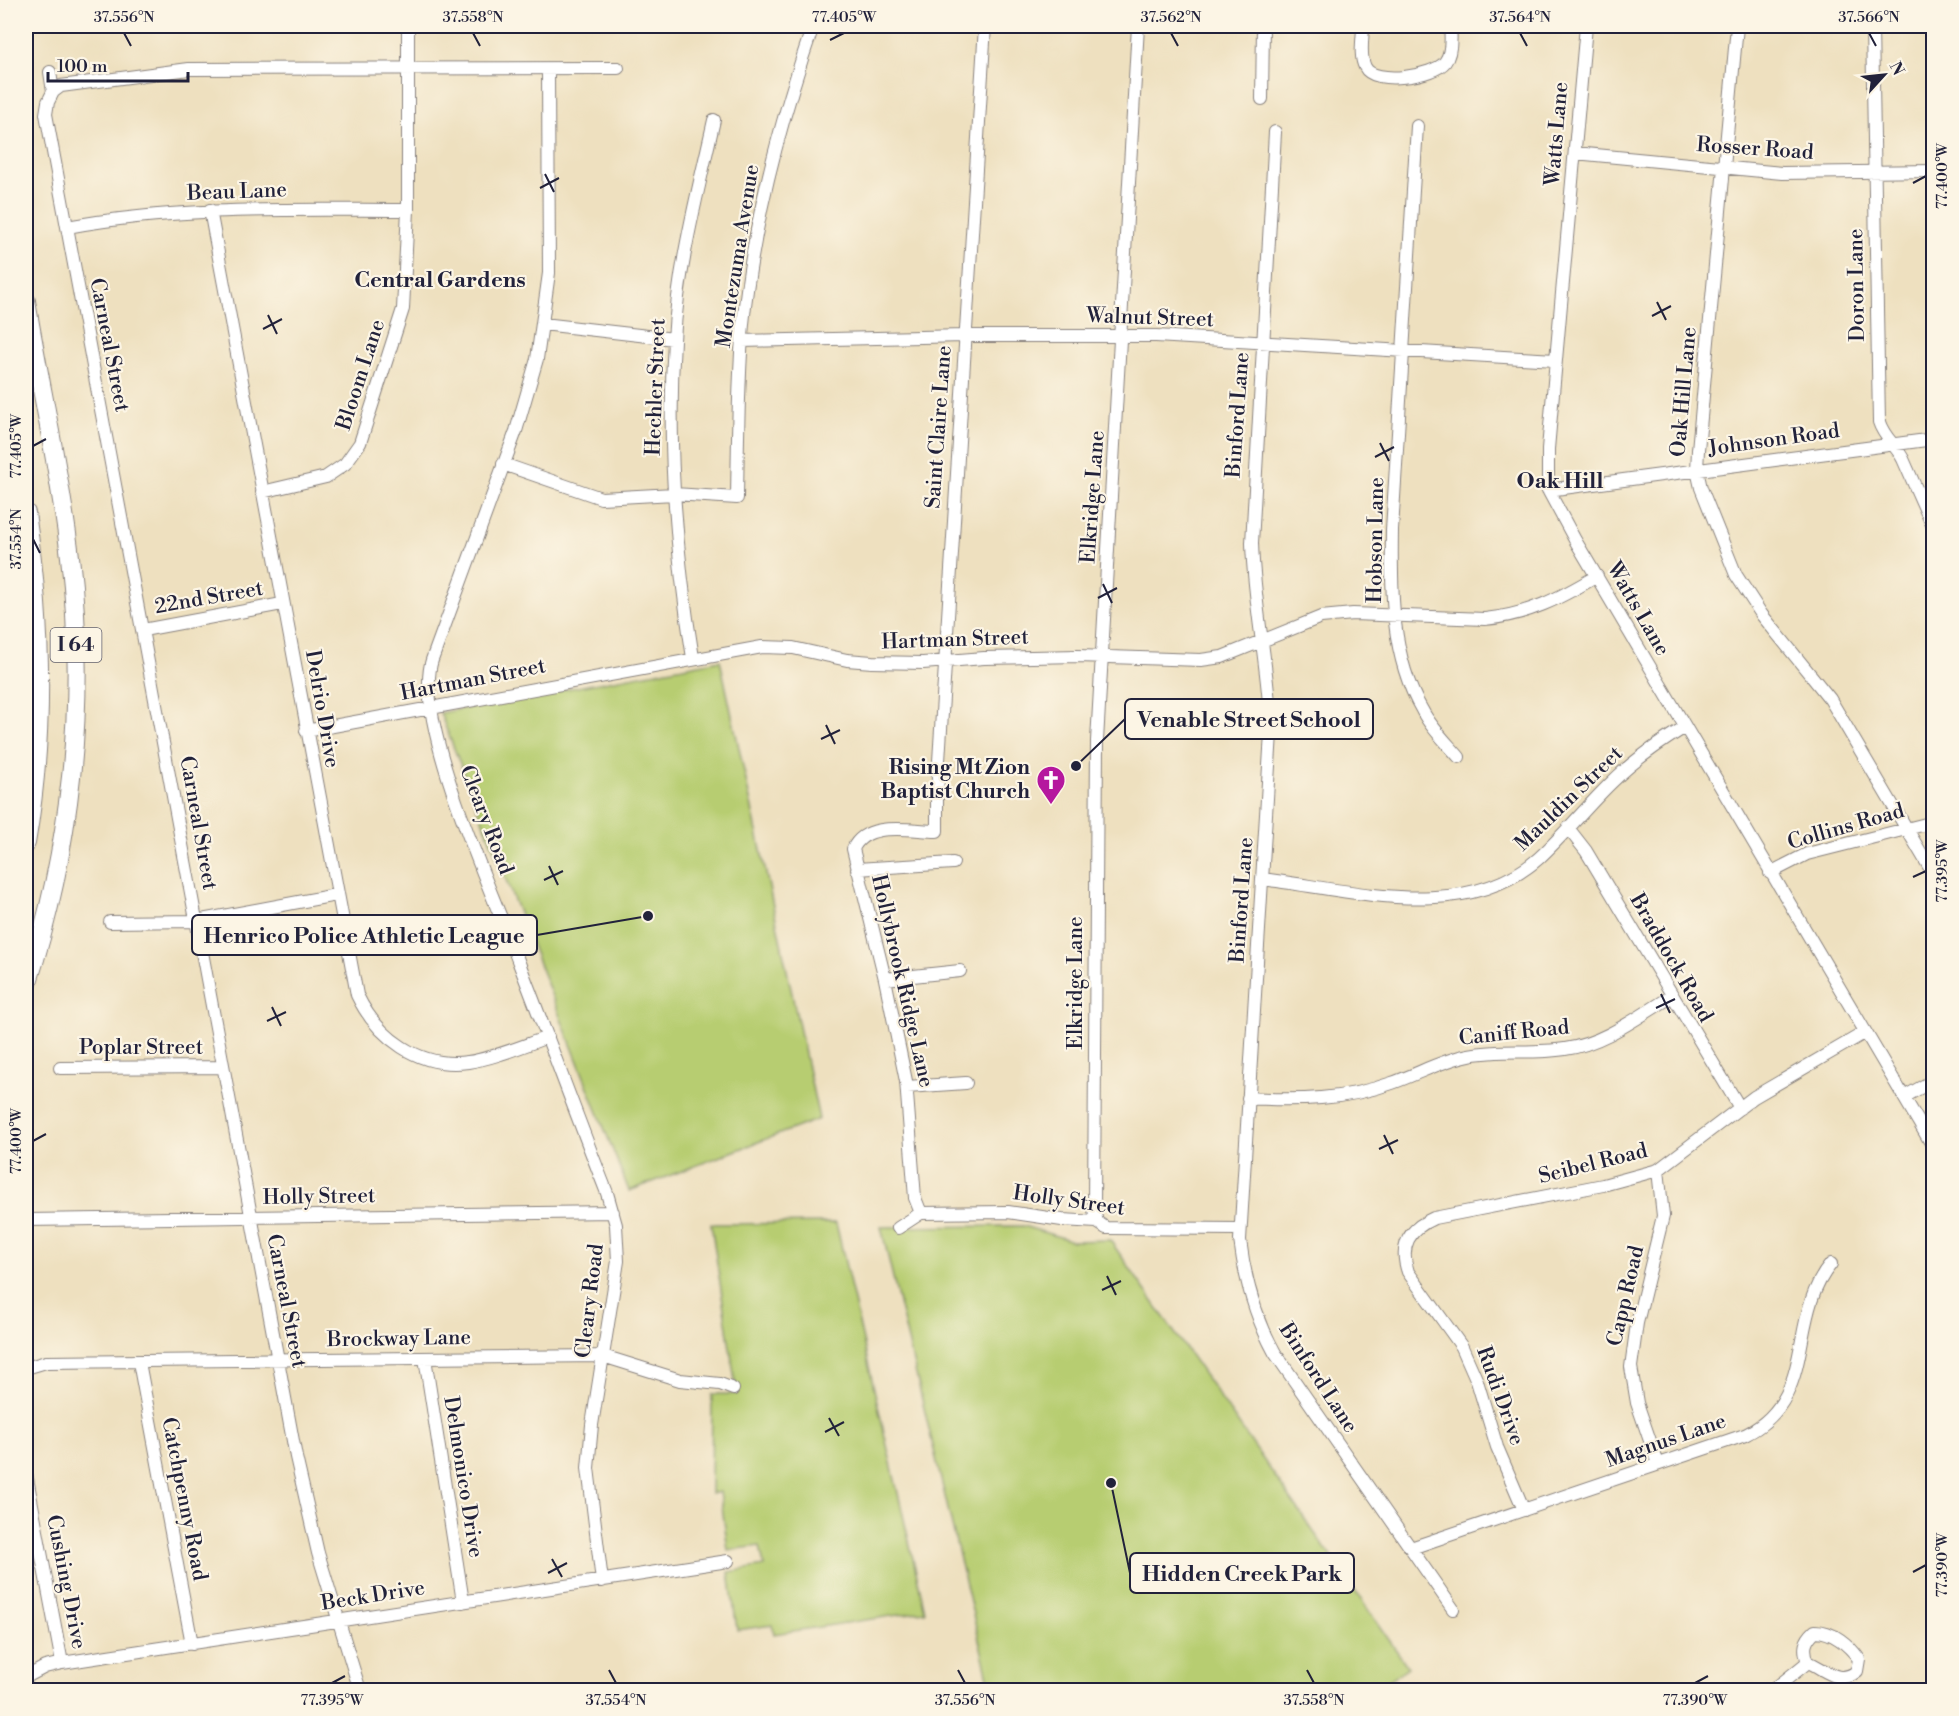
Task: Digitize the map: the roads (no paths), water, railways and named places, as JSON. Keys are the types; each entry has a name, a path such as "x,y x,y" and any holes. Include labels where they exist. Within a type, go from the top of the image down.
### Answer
{"highway":[{"name":"I 64","path":"26,301 70,556 76,624 77,688 72,774 66,820 52,892 26,988"},
{"name":"I 64","path":"26,513 34,580 39,655 37,752 26,843"}],"street":[{"name":"Bloom Lane","path":"262,492 327,477 345,464 360,443 403,309 408,210 408,26"},
{"name":"Montezuma Avenue","path":"674,494 737,498 742,341 762,201 789,97 813,26"},
{"name":"Saint Claire Lane","path":"937,831 944,661 985,26"},
{"name":"Elkridge Lane","path":"1097,1222 1094,1210 1096,799 1138,26"},
{"path":"1262,99 1263,26"},
{"path":"1363,26 1365,67 1370,74 1386,79 1432,70 1444,64 1449,52 1450,26"},
{"name":"Watts Lane","path":"1586,26 1546,475 1548,490 1770,873 1934,1148"},
{"name":"Oak Hill Lane","path":"1737,26 1697,470 1708,512 1736,575 1762,615 1830,699 1934,875"},
{"name":"Doron Lane","path":"1872,26 1879,422 1883,435 1903,459 1934,529"},
{"path":"53,92 61,86 189,69 618,68"},
{"name":"Cleary Road","path":"548,69 549,273 543,324 526,400 428,671 431,708 446,772 613,1212 618,1261 592,1425 588,1468 602,1581"},
{"name":"Carneal Street","path":"50,72 53,92 46,114 278,1360 308,1515 358,1684"},
{"name":"Hechler Street","path":"693,658 681,578 674,494 674,339 684,265 714,120"},
{"name":"Hobson Lane","path":"1417,126 1392,530 1392,587 1401,657 1410,688 1429,721 1459,757"},
{"name":"Binford Lane","path":"1275,132 1252,543 1271,733 1240,1229 1248,1291 1266,1336 1287,1371 1453,1609"},
{"name":"Rosser Road","path":"1575,153 1782,173 1934,171"},
{"name":"Beau Lane","path":"67,226 119,217 210,210 408,210"},
{"name":"Delrio Drive","path":"210,210 336,895 357,995 371,1021 394,1042 428,1059 466,1062 548,1037"},
{"path":"543,324 674,339"},
{"name":"Walnut Street","path":"742,341 1122,335 1556,360"},
{"name":"Johnson Road","path":"1548,490 1934,439"},
{"path":"503,465 601,498 674,494"},
{"name":"Hartman Street","path":"306,731 762,646 780,646 847,660 908,663 984,658 1102,656 1207,659 1222,657 1321,617 1353,614 1504,618 1537,609 1597,576"},
{"name":"22nd Street","path":"143,630 282,604"},
{"name":"Mauldin Street","path":"1262,879 1402,897 1450,898 1490,887 1518,873 1539,858 1633,763 1685,727"},
{"name":"Collins Road","path":"1770,873 1807,854 1934,822"},
{"name":"Braddock Road","path":"1568,828 1586,851 1671,997 1740,1108"},
{"name":"Hollybrook Ridge Lane","path":"921,1214 915,1198 908,1088 885,979 853,849 856,842 866,834 879,830 937,831"},
{"path":"857,869 953,863"},
{"path":"110,922 196,921 336,895"},
{"path":"885,979 960,971"},
{"name":"Caniff Road","path":"1248,1098 1296,1100 1349,1095 1392,1083 1444,1062 1469,1055 1573,1048 1599,1038 1671,997"},
{"name":"Seibel Road","path":"1408,1272 1404,1255 1409,1236 1417,1227 1434,1218 1603,1185 1658,1170 1754,1097 1864,1033"},
{"name":"Poplar Street","path":"60,1068 223,1067"},
{"path":"1904,1097 1934,1080"},
{"path":"908,1088 966,1083"},
{"name":"Capp Road","path":"1658,1170 1663,1216 1637,1323 1631,1366 1637,1403 1658,1464"},
{"name":"Holly Street","path":"26,1220 613,1212"},
{"name":"Holly Street","path":"921,1214 1008,1212 1062,1220 1097,1222 1106,1228 1240,1229"},
{"path":"898,1228 921,1214"},
{"name":"Magnus Lane","path":"1411,1548 1744,1435 1764,1424 1777,1412 1790,1388 1817,1284 1831,1264"},
{"name":"Rudi Drive","path":"1408,1272 1450,1328 1470,1363 1497,1447 1524,1509"},
{"name":"Brockway Lane","path":"26,1368 33,1364 46,1362 603,1356 680,1380 720,1384 733,1389"},
{"name":"Delmonico Drive","path":"425,1358 463,1602"},
{"name":"Catchpenny Road","path":"139,1362 192,1644"},
{"name":"Cushing Drive","path":"26,1473 30,1520 62,1663"},
{"name":"Beck Drive","path":"26,1677 45,1667 62,1663 728,1561"},
{"path":"1815,1631 1826,1631 1854,1652 1858,1659 1857,1671 1850,1677 1840,1678 1808,1662 1804,1650 1808,1637 1815,1631"},
{"path":"1773,1690 1808,1662"}],"place":[{"name":"Venable Street School","path":"1076,766"},
{"name":"Rising Mt Zion Baptist Church","path":"1051,806"},
{"name":"Henrico Police Athletic League","path":"648,916"},
{"name":"Hidden Creek Park","path":"1111,1483"}],"district":[{"name":"Central Gardens","path":"440,280"},
{"name":"Oak Hill","path":"1560,481"}]}
